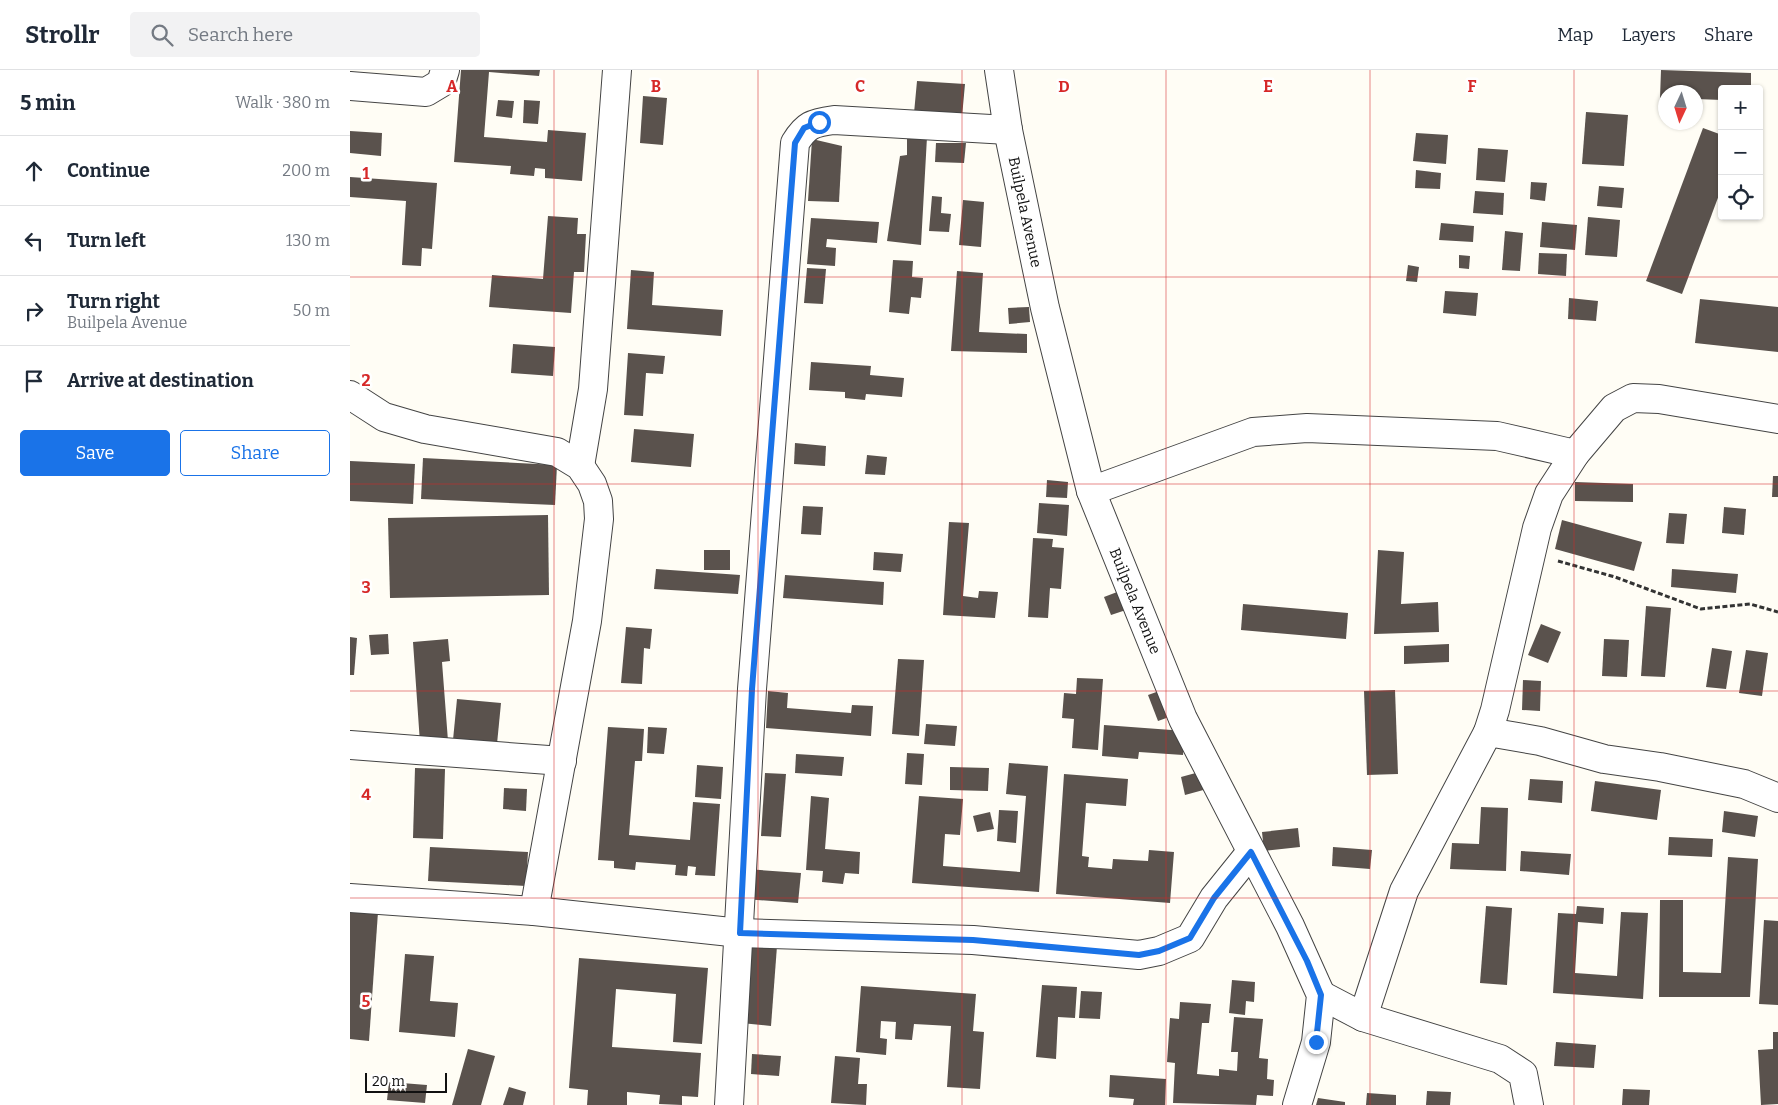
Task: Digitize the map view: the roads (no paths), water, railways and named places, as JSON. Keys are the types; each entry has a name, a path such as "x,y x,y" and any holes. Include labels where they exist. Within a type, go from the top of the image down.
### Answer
{"street":[{"path":"350,86 426,92 441,83 445,70"},
{"path":"580,466 592,389 617,70"},
{"name":"Builpela Avenue","path":"999,70 1008,130 1046,308 1091,491 1184,720 1307,961 1321,995 1316,1042 1297,1105"},
{"path":"729,1105 752,689 795,143 804,128 819,122 834,120 1008,130"},
{"path":"350,395 384,417 425,429 556,452 580,466 592,484 598,501 599,519 587,621 534,911"},
{"path":"1363,1017 1404,891 1488,732 1495,710 1537,528 1549,494 1575,454 1614,408 1633,398 1659,399 1778,420"},
{"path":"1091,491 1244,434 1280,430 1307,428 1497,436 1575,454"},
{"path":"1488,732 1540,741 1604,758 1744,784 1778,798"},
{"path":"350,745 562,761"},
{"path":"350,898 534,911 740,933 973,940 1139,955 1159,951 1190,938 1214,898 1251,852"},
{"path":"1321,995 1363,1017 1500,1060 1523,1074 1529,1105"}]}
